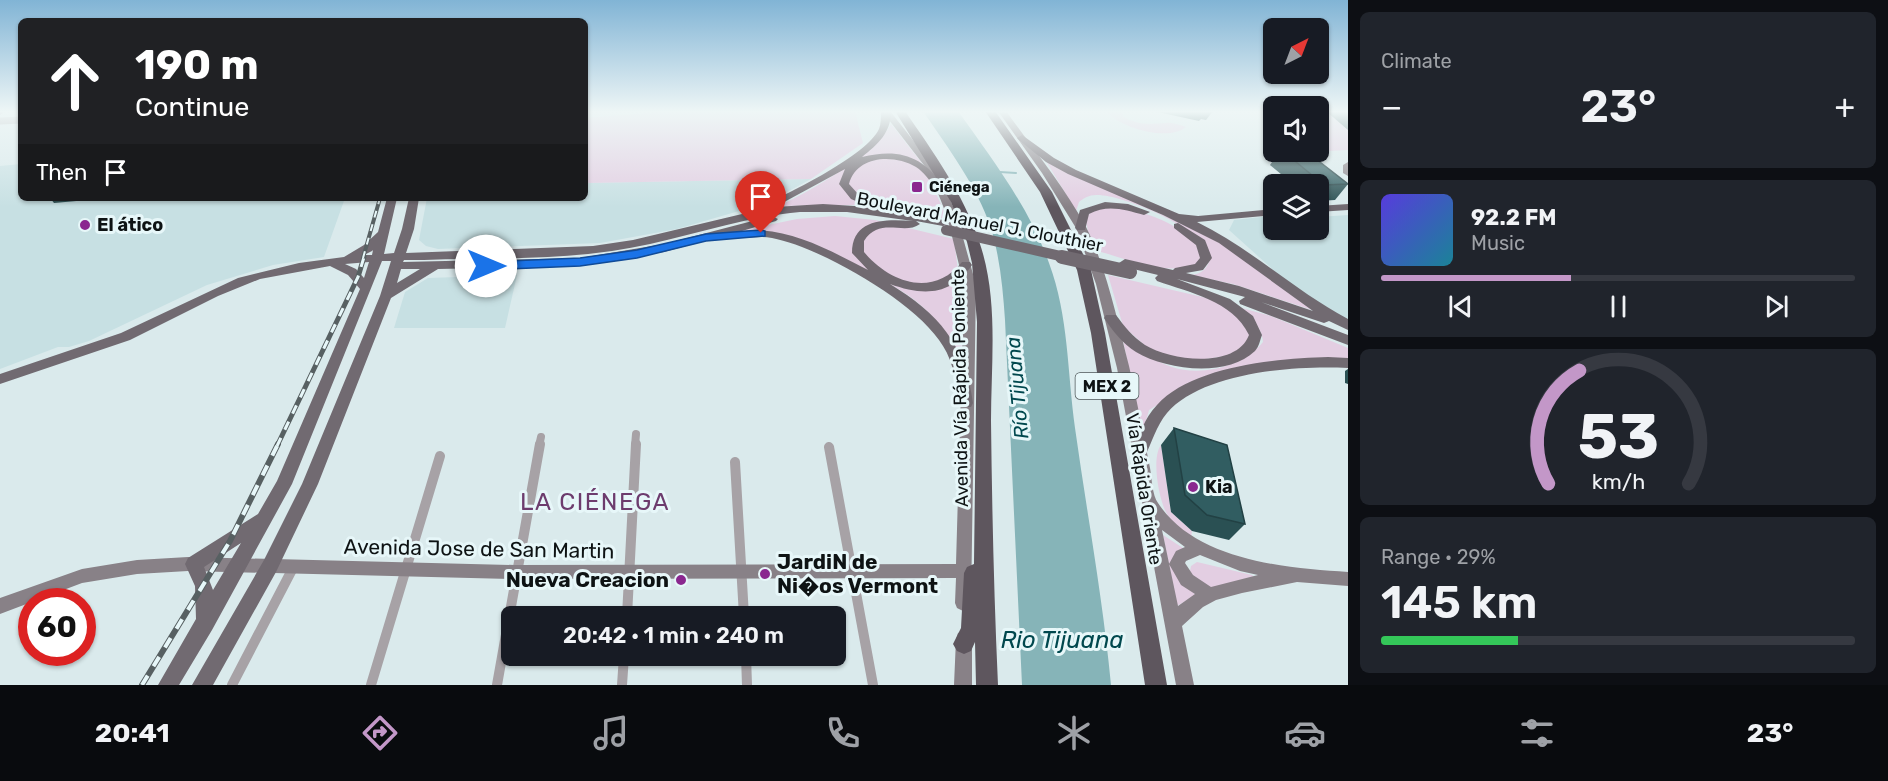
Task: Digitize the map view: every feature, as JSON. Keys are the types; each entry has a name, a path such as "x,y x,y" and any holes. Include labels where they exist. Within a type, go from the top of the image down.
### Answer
{"highway":[{"name":"Avenida Vía Rápida Poniente","path":"921,143 960,208 979,262 983,339 982,514 987,685"},
{"name":"Vía Rápida Oriente","path":"1012,143 1046,192 1084,270 1098,333 1156,685"},
{"path":"964,644 971,628 974,547 982,514"}],"main road":[{"path":"748,215 801,191 871,143"},
{"path":"912,143 927,162 952,216 966,265 971,314 966,403 963,685"},
{"path":"1025,143 1081,228 1111,318 1185,685"},
{"path":"1028,143 1050,160 1083,177 1222,240 1253,259 1296,293 1348,327"},
{"path":"901,214 870,204 849,192 844,184 847,172 858,163 870,158 899,158 922,166 939,186"},
{"path":"1348,165 1348,173"},
{"path":"1083,177 1190,218 1263,214"},
{"path":"168,685 240,564 284,484 366,289 385,231 391,201"},
{"path":"202,685 270,566 310,484 386,296 408,229 413,201"},
{"path":"1081,228 1081,218 1087,210 1104,205 1123,206 1180,227 1195,237 1203,247 1204,261 1193,269 1156,273"},
{"name":"Boulevard Manuel J. Clouthier","path":"440,261 611,248 681,234 748,215 826,206 867,208 1265,298 1348,327"},
{"path":"1329,210 1348,207"},
{"path":"1329,211 1348,212"},
{"name":"Boulevard Manuel J. Clouthier","path":"0,379 133,333 231,285 277,272 340,263 580,262 637,254 778,218 818,213 860,214 945,227"},
{"path":"1263,214 1224,220 1222,230 1231,240 1271,269 1296,293"},
{"path":"914,224 884,223 869,228 858,241 858,254 868,265 888,277 921,288 950,283 961,274 966,265"},
{"path":"386,296 440,261 410,240 408,229"},
{"path":"366,289 352,272 340,263 368,248 385,231"},
{"path":"706,238 746,233 788,238 895,291 920,309 944,335 959,363 966,403"},
{"path":"1111,318 1134,344 1171,363 1210,365 1232,360 1250,351 1254,341 1253,331 1235,309 1156,273"},
{"name":"Boulevard Manuel J. Clouthier","path":"1156,273 1267,309 1348,340"},
{"path":"1138,454 1160,410 1193,388 1276,364 1310,360 1348,363"},
{"path":"326,384 351,385"},
{"path":"1148,501 1167,526 1198,549 1295,576 1348,579"},
{"path":"205,624 204,586 194,564 265,518"},
{"path":"1198,549 1181,556 1177,564 1187,580 1208,594"},
{"name":"Avenida Jose de San Martin","path":"0,606 82,576 137,567 194,564 515,572 963,571"},
{"path":"1173,623 1184,610 1208,594 1295,576"}],"street":[{"path":"628,606 636,435"},
{"path":"497,685 515,572 541,437"},
{"path":"829,447 873,685"},
{"path":"371,685 440,456"},
{"path":"735,462 744,606"},
{"path":"232,685 294,566"},
{"path":"622,685 623,666"},
{"path":"746,666 747,685"}],"shaded area":[{"path":"588,143 863,143 811,179 588,183"},
{"path":"875,143 906,143 921,162 948,219 860,205 778,206 823,182"},
{"path":"1329,143 1348,143 1348,150 1329,151"},
{"path":"1046,161 1219,241 1312,310 1233,284 1190,275 1204,270 1211,258 1206,247 1195,236 1180,225 1143,207 1109,196 1087,197 1079,202 1076,211"},
{"path":"18,164 18,201 344,201 324,257 273,265 207,285 89,341 69,347 58,347 0,369 0,166"},
{"path":"811,179 767,203 677,229 600,243 438,249 426,246 419,240 426,201 588,201 588,183"},
{"path":"1120,207 1155,217 1182,231 1202,247 1199,264 1187,268 1161,268 1097,251 1085,218 1096,208"},
{"path":"1348,215 1348,322 1299,293 1229,230 1234,220 1261,217 1263,217 1263,240 1329,240 1329,216"},
{"path":"835,216 875,220 954,239 964,319 961,355 924,308 886,282 775,233 763,231 730,233 797,219"},
{"path":"517,275 505,328 394,328 405,292 428,278"},
{"path":"1108,275 1224,302 1252,335 1240,354 1185,362 1151,351 1123,326"},
{"path":"1238,307 1271,316 1348,348 1348,362 1280,361 1172,396 1149,410 1142,435 1123,340 1172,367 1196,371 1222,367 1245,357 1263,342 1258,327"},
{"path":"1161,445 1171,512 1192,531 1191,538 1172,521 1161,500 1156,469"},
{"path":"1163,535 1186,550 1182,582 1196,595 1177,606"},
{"path":"1197,562 1252,575 1255,578 1215,589 1197,583 1190,571 1191,566"}],"water":[{"name":"Rio Tijuana","path":"944,143 980,143 1031,222 1056,283 1064,324 1075,428 1111,685 1022,685 1002,286 991,228 978,197"}],"building":[{"path":"1296,162 1320,162 1348,184 1329,185 1329,174 1311,174"},
{"path":"1174,428 1227,445 1245,524 1207,515 1185,495"}],"waterway":[{"path":"1000,172 1016,173"}],"railway":[{"path":"363,258 379,201"},
{"path":"277,446 358,277 364,257"},
{"path":"142,685 230,541 278,444"}],"place":[{"name":"Ciénega","path":"917,187"},
{"name":"El ático","path":"85,225"},
{"name":"Kia","path":"1193,487"},
{"name":"JardiN de Ni�os Vermont","path":"765,574"},
{"name":"Nueva Creacion","path":"681,580"}],"district":[{"name":"LA CIÉNEGA","path":"595,502"}],"route":[{"path":"486,266 580,262 637,254 706,238 761,233"}],"water label":[{"name":"Río Tijuana","path":"1017,388"}]}
